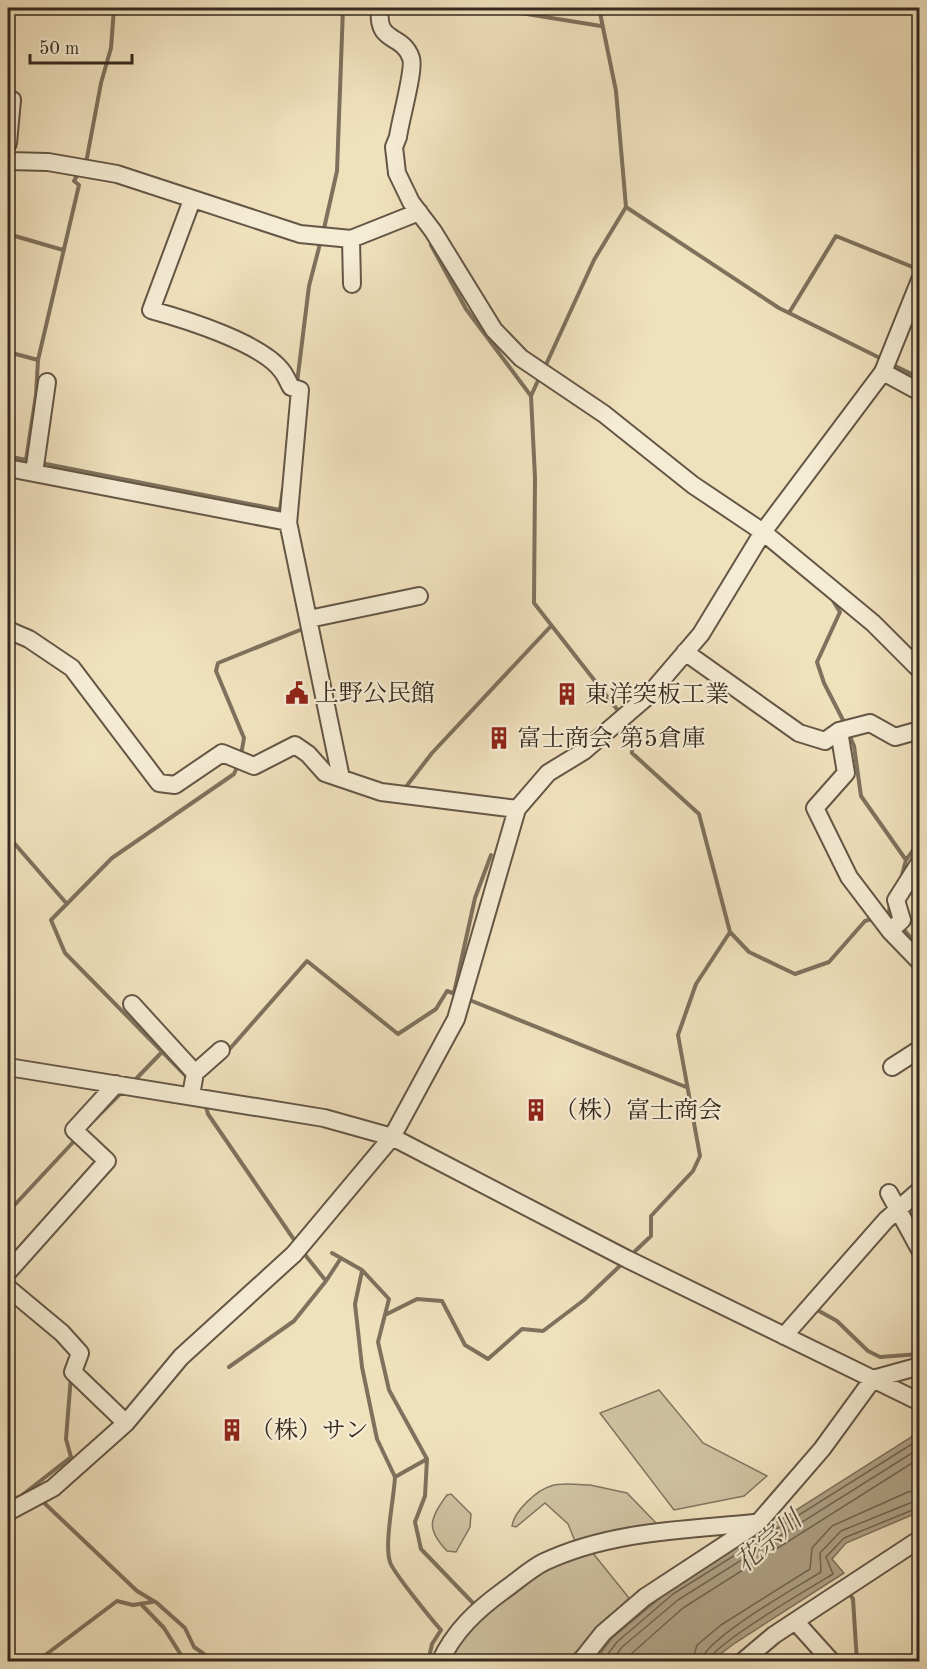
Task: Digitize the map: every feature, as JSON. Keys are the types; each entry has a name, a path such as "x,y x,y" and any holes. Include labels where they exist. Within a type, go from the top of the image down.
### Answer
{"street":[{"path":"380,8 378,21 385,36 405,46 412,61 398,136 393,147 397,173 411,202 494,330 521,358 604,414 693,485 763,532 873,623 918,667"},
{"path":"8,98 12,100 8,143"},
{"path":"8,161 48,162 117,174 300,234 351,239 419,212"},
{"path":"192,200 151,310 196,323 257,352 282,369 291,387 300,390 284,522 309,619 341,773"},
{"path":"351,239 352,284"},
{"path":"8,1512 39,1496 91,1456 126,1423 181,1357 298,1248 392,1137 456,1018 517,809 548,773 584,751 648,696 701,634 763,532 886,366 920,280"},
{"path":"886,366 920,392"},
{"path":"34,473 47,382"},
{"path":"8,468 284,522"},
{"path":"309,619 418,596"},
{"path":"8,630 29,639 72,668 159,783 175,785 222,753 254,766 295,745 308,754 325,773 341,773 381,792 517,809"},
{"path":"685,652 799,733 825,741 839,731 870,723 895,737 920,730"},
{"path":"839,731 846,773 815,808 849,877 891,931 920,962"},
{"path":"891,931 902,920 896,900 920,862"},
{"path":"132,1004 196,1087"},
{"path":"892,1067 920,1049"},
{"path":"196,1087 221,1050"},
{"path":"8,1067 116,1084 196,1087 392,1137 627,1259 920,1402"},
{"path":"8,1272 107,1161 74,1130 116,1084"},
{"path":"784,1336 898,1209 920,1190"},
{"path":"889,1192 920,1250"},
{"path":"8,1288 62,1333 80,1353 73,1372 126,1423"},
{"path":"580,1662 603,1633 645,1597 758,1523 822,1449 873,1379 920,1366"},
{"path":"440,1662 462,1626 482,1606 543,1563 593,1545 633,1535 758,1523"},
{"path":"742,1662 774,1635 920,1539"},
{"path":"795,1621 832,1662"},
{"path":"730,1662 764,1636 774,1635"}],"shaded area":[{"path":"659,1390 703,1443 767,1476 744,1496 674,1510 600,1413"},
{"path":"560,1484 590,1485 627,1493 657,1524 575,1541 568,1524 545,1503 516,1527 512,1526 522,1508 533,1496 545,1488"},
{"path":"451,1494 471,1514 470,1527 456,1552 447,1551 440,1543 432,1524 441,1503 447,1495"},
{"path":"592,1552 629,1598 567,1661 446,1662 467,1633 519,1587 554,1564 574,1555"}],"water":[{"name":"花宗川","path":"919,1432 919,1512 846,1543 832,1559 844,1573 711,1661 594,1662 612,1638 670,1590"}],"waterway":[{"path":"86,163 101,83 111,48 114,8"},
{"path":"323,233 337,171 343,8"},
{"path":"490,8 601,26"},
{"path":"599,8 616,91 626,207 779,308 882,359"},
{"path":"26,460 36,395 38,360 79,185 74,181 80,171"},
{"path":"544,369 594,260 626,207"},
{"path":"8,234 63,250"},
{"path":"789,313 836,236 920,270"},
{"path":"297,383 309,286 321,240"},
{"path":"431,245 466,309 531,396 540,376"},
{"path":"8,352 38,360"},
{"path":"891,364 920,378"},
{"path":"531,396 535,478 534,603 620,713"},
{"path":"8,456 30,461"},
{"path":"41,463 280,510 283,489"},
{"path":"830,596 840,612 817,662 824,683 845,724"},
{"path":"405,788 432,753 551,626"},
{"path":"241,755 244,738 216,671 218,663 305,628"},
{"path":"626,722 631,728 632,753 699,814 730,932"},
{"path":"849,734 854,746 861,796 906,860 901,879"},
{"path":"189,1079 65,953 51,920 112,858 234,774 238,765"},
{"path":"8,836 67,904"},
{"path":"906,860 920,841"},
{"path":"454,993 475,898 491,855"},
{"path":"890,903 889,913 894,918"},
{"path":"631,1255 651,1236 651,1216 693,1171 700,1156 678,1035 696,984 730,932 749,952 795,974 829,962 865,921 875,918"},
{"path":"901,926 920,949"},
{"path":"227,1052 307,961 398,1034 436,1009 447,991 458,995"},
{"path":"467,999 686,1087"},
{"path":"133,1082 162,1052"},
{"path":"88,1126 123,1091"},
{"path":"205,1103 208,1114 297,1244"},
{"path":"8,1212 77,1138"},
{"path":"229,1367 294,1321 326,1281 302,1251"},
{"path":"332,1253 362,1270 389,1299 378,1342 389,1390 427,1459 425,1496 415,1522 421,1549 473,1603"},
{"path":"326,1281 341,1258"},
{"path":"385,1315 417,1299 442,1301 465,1345 488,1359 522,1329 543,1331 584,1300 624,1262"},
{"path":"362,1271 355,1304 362,1367 377,1439 395,1477 427,1459"},
{"path":"819,1311 837,1321 868,1351 880,1357 920,1354"},
{"path":"8,1501 21,1496 71,1457 66,1439 71,1376"},
{"path":"395,1477 388,1554 398,1575 441,1630 432,1644 428,1662"},
{"path":"40,1499 137,1591 157,1603 185,1628 194,1647 215,1662"},
{"path":"848,1592 853,1599 857,1662"},
{"path":"36,1662 117,1601 133,1605 152,1602"},
{"path":"141,1604 164,1628 181,1655 191,1662"}],"place":[{"name":"上野公民館","path":"297,693"},
{"name":"東洋突板工業","path":"567,694"},
{"name":"富士商会 第5倉庫","path":"499,738"},
{"name":"（株）富士商会","path":"536,1110"},
{"name":"（株）サン","path":"232,1430"}]}
